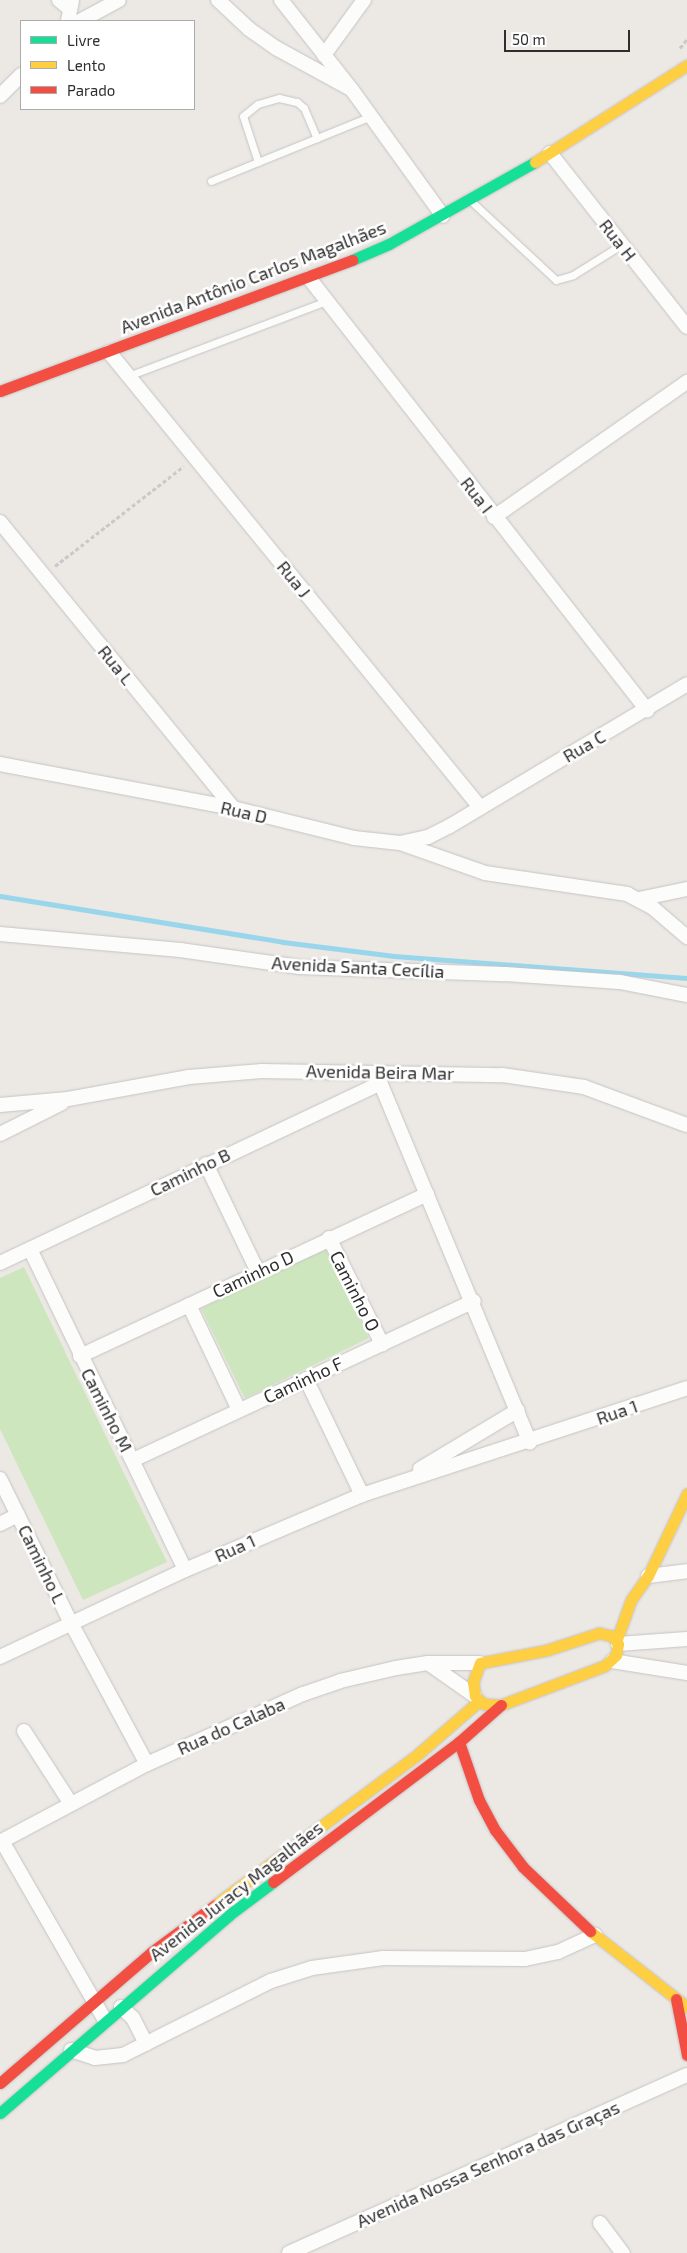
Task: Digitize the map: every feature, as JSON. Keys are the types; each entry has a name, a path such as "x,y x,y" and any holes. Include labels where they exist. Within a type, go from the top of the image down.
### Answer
{"main road":[{"name":"Avenida Antônio Carlos Magalhães","path":"0,391 309,278 443,216 550,153 687,65"},
{"path":"617,1641 607,1634 587,1636 546,1650 480,1664 473,1682 476,1699 501,1705 590,1673 612,1660 632,1600 648,1576 687,1494"},
{"path":"587,1636 632,1600"},
{"name":"Avenida Juracy Magalhães","path":"0,2083 92,2002 230,1892 418,1754 476,1699"},
{"name":"Avenida Juracy Magalhães","path":"0,2113 105,2020 243,1904 459,1742 501,1705"},
{"path":"459,1742 479,1800 499,1836 523,1867 595,1935 687,2007"},
{"path":"676,1999 687,2055"}],"street":[{"path":"59,0 70,10"},
{"path":"82,20 119,0"},
{"path":"218,0 249,29 276,48 352,90"},
{"path":"281,0 352,90 443,216"},
{"path":"324,54 364,0"},
{"path":"0,96 20,76"},
{"name":"Rua H","path":"550,153 687,328"},
{"name":"Rua I","path":"309,278 494,517 647,710"},
{"name":"Rua J","path":"109,352 479,806"},
{"path":"494,517 687,382"},
{"name":"Rua L","path":"0,522 233,808"},
{"name":"Rua C","path":"479,806 647,710 687,684"},
{"name":"Rua D","path":"0,764 233,808 336,834 400,843 428,836 479,806"},
{"path":"400,843 485,873 615,891 639,899 687,938"},
{"path":"639,899 687,889"},
{"name":"Avenida Santa Cecília","path":"0,934 180,950 300,967 505,974 620,982 687,995"},
{"name":"Avenida Beira Mar","path":"0,1105 68,1099 218,1075 307,1071 379,1079 502,1075 557,1082 592,1090 687,1125"},
{"path":"379,1079 474,1301 530,1442"},
{"name":"Caminho B","path":"0,1263 379,1079"},
{"name":"Avenida Beira Mar","path":"0,1134 68,1099"},
{"path":"206,1164 258,1272"},
{"name":"Caminho D","path":"80,1356 329,1238 427,1194"},
{"name":"Caminho O","path":"329,1238 382,1344"},
{"name":"Caminho M","path":"30,1249 80,1356 133,1460 185,1570"},
{"name":"Caminho F","path":"133,1460 474,1301"},
{"path":"189,1305 238,1410"},
{"path":"306,1379 362,1494"},
{"name":"Rua 1","path":"0,1657 185,1570 362,1494 530,1442 687,1388"},
{"name":"Rua 1","path":"403,1480 518,1410"},
{"name":"Caminho L","path":"0,1479 71,1624 148,1764"},
{"path":"0,1524 18,1515"},
{"path":"648,1576 687,1571"},
{"path":"617,1641 643,1644 687,1639"},
{"path":"637,1665 643,1644"},
{"path":"612,1660 687,1673"},
{"path":"428,1664 476,1699"},
{"name":"Rua do Calaba","path":"1,1842 148,1764 303,1694 362,1676 428,1664 480,1664"},
{"path":"24,1731 71,1804"},
{"path":"1,1842 92,2002 105,2020"},
{"path":"71,2050 103,2059 123,2055 271,1981 312,1968 391,1958 525,1959 558,1952 595,1935"},
{"path":"121,2007 133,2018 146,2044"},
{"name":"Avenida Nossa Senhora das Graças","path":"289,2253 687,2075"},
{"path":"600,2223 623,2253"}],"lane":[{"path":"258,162 243,116 258,104 279,98 297,102 304,108 317,138"},
{"path":"212,181 371,116"},
{"path":"470,200 556,280 573,275 621,245"},
{"path":"127,376 327,301"}],"path":[{"path":"43,576 195,458"}],"green space":[{"path":"325,1248 369,1338 245,1398 201,1308"},
{"path":"24,1267 167,1562 83,1600 0,1429 0,1278"}],"waterway":[{"path":"0,896 283,942 394,956 687,978"}],"traffic: fast":[{"path":"352,260 389,244 535,162"},
{"path":"0,2113 229,1915 273,1882"}],"traffic: slow":[{"path":"535,162 687,65"},
{"path":"617,1639 631,1600 648,1576 687,1494"},
{"path":"599,1633 612,1636 618,1644 616,1655 604,1666 501,1705 484,1704 475,1696 473,1682 480,1663 547,1650 599,1633"},
{"path":"215,1905 418,1754 478,1702"},
{"path":"590,1931 687,2007"}],"traffic: jam":[{"path":"0,391 352,260"},
{"path":"273,1882 459,1742 501,1705"},
{"path":"459,1742 479,1800 495,1830 523,1867 590,1931"},
{"path":"0,2083 153,1951 215,1905"},
{"path":"676,1999 687,2055"}]}
